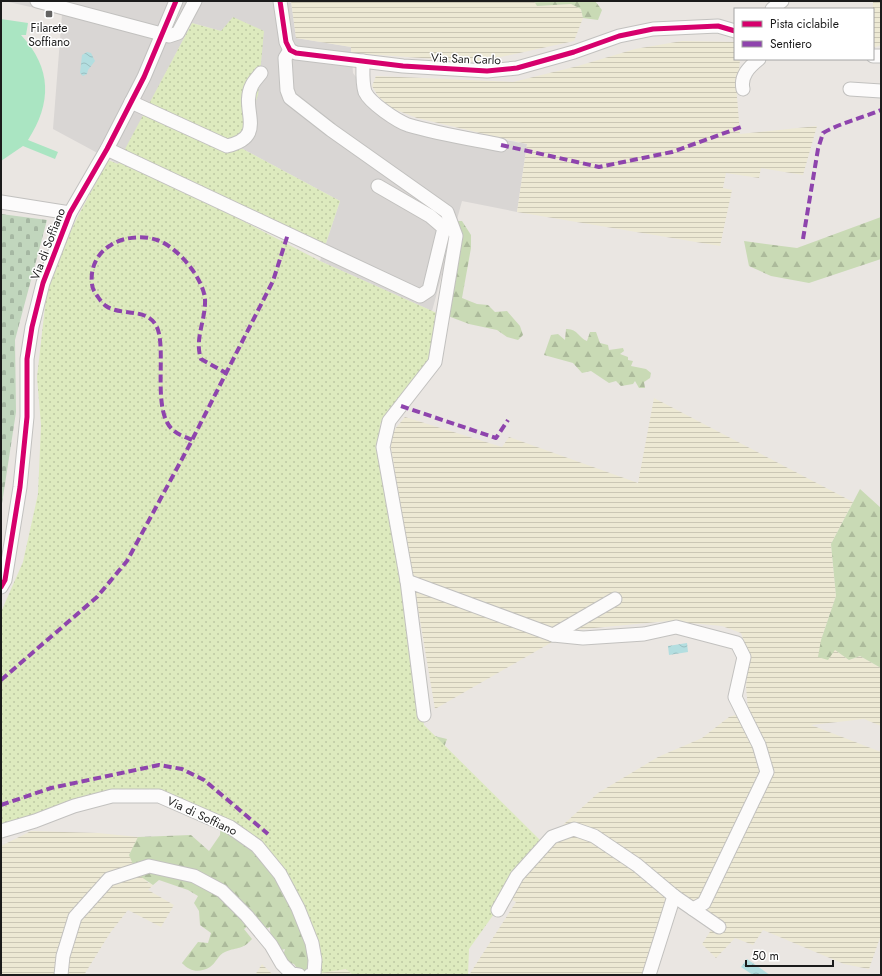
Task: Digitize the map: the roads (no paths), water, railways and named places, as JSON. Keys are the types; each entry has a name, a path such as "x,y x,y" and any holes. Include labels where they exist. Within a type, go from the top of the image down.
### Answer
{"street":[{"path":"37,1 163,36 174,36 178,32 195,1"},
{"name":"Via di Soffiano","path":"1,587 5,580 20,487 27,417 27,359 32,327 43,283 70,213 107,149 131,102 163,36 176,1"},
{"path":"280,1 286,42 290,50 285,58 287,90 290,98 331,130 447,212 456,236 435,362 389,421 383,447 407,581 424,715"},
{"path":"773,8 782,1"},
{"name":"Via San Carlo","path":"290,50 305,54 363,61 466,70 505,70 538,63 619,36 674,27 718,26 731,28"},
{"path":"743,89 742,83 744,75 758,60"},
{"path":"363,61 362,76 366,92 370,100 388,114 407,124 501,146"},
{"path":"131,102 227,146 236,144 248,135 252,127 249,102 251,86 261,73"},
{"path":"850,89 881,91"},
{"path":"107,149 420,296 429,290 444,228 430,216 378,186"},
{"path":"1,202 70,213"},
{"path":"407,581 553,635 583,638 644,634 676,627 736,643 744,657 736,697 761,750 767,772 704,903 693,909"},
{"path":"553,635 614,599"},
{"name":"Via di Soffiano","path":"1,831 36,821 74,806 112,796 158,796 230,827 256,846 280,874 295,901 312,943 315,960 314,974 310,975"},
{"path":"498,910 517,876 552,837 574,829 594,836 637,865 674,896 719,927"},
{"path":"61,975 62,956 75,917 108,879 149,866 194,876 222,891 247,916 271,945 282,964 292,974 299,975"},
{"path":"649,975 674,896"}],"water":[{"path":"87,52 91,53 95,61 88,70 87,74 83,76 80,73 82,55"},
{"path":"687,643 688,652 669,655 668,646"},
{"path":"747,959 770,975 753,975 741,967"}],"place":[{"name":"Filarete Soffiano","path":"49,14"}]}
